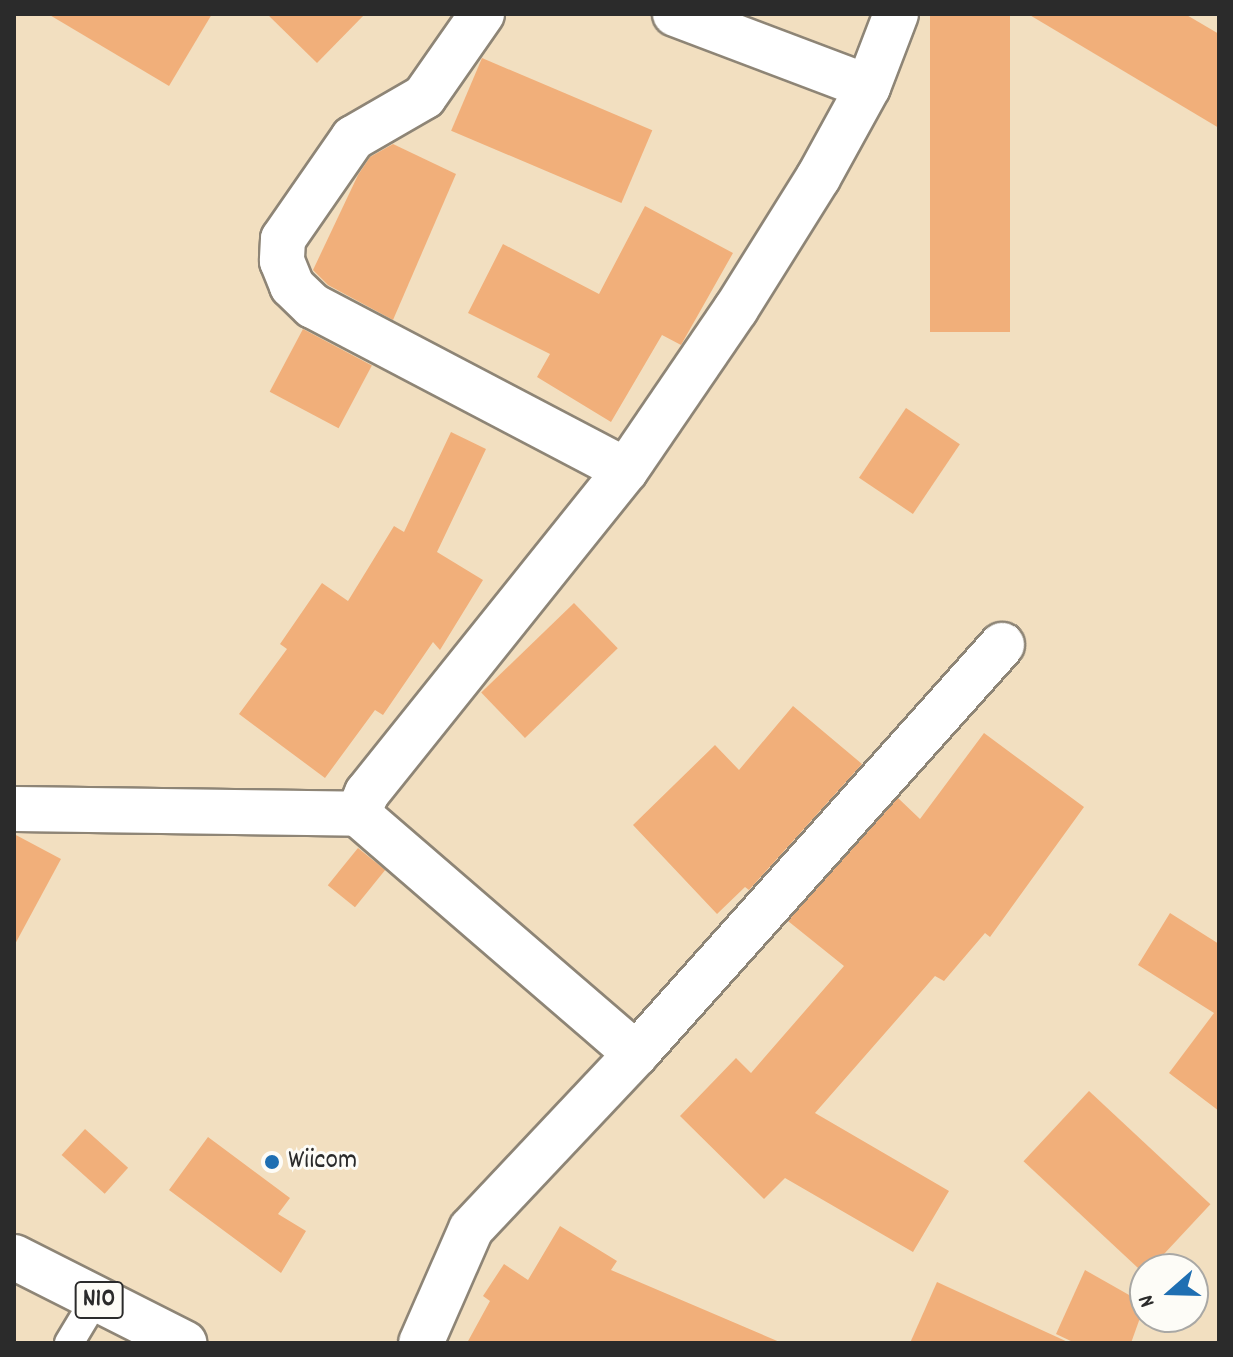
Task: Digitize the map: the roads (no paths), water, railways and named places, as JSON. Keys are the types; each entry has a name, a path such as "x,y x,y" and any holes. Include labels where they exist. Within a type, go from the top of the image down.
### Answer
{"main road":[{"path":"482,14 424,97 353,138 283,239 282,261 292,286 313,306 626,470"},
{"path":"675,14 868,87"},
{"path":"358,814 375,783 626,470 786,230 868,87 896,14"},
{"path":"421,1343 471,1229 636,1054 1002,645"},
{"path":"14,809 358,814 636,1054"},
{"name":"N10","path":"14,1257 184,1343"}],"lane":[{"path":"69,1343 96,1298"}],"place":[{"name":"Wiicom","path":"272,1162"}]}
